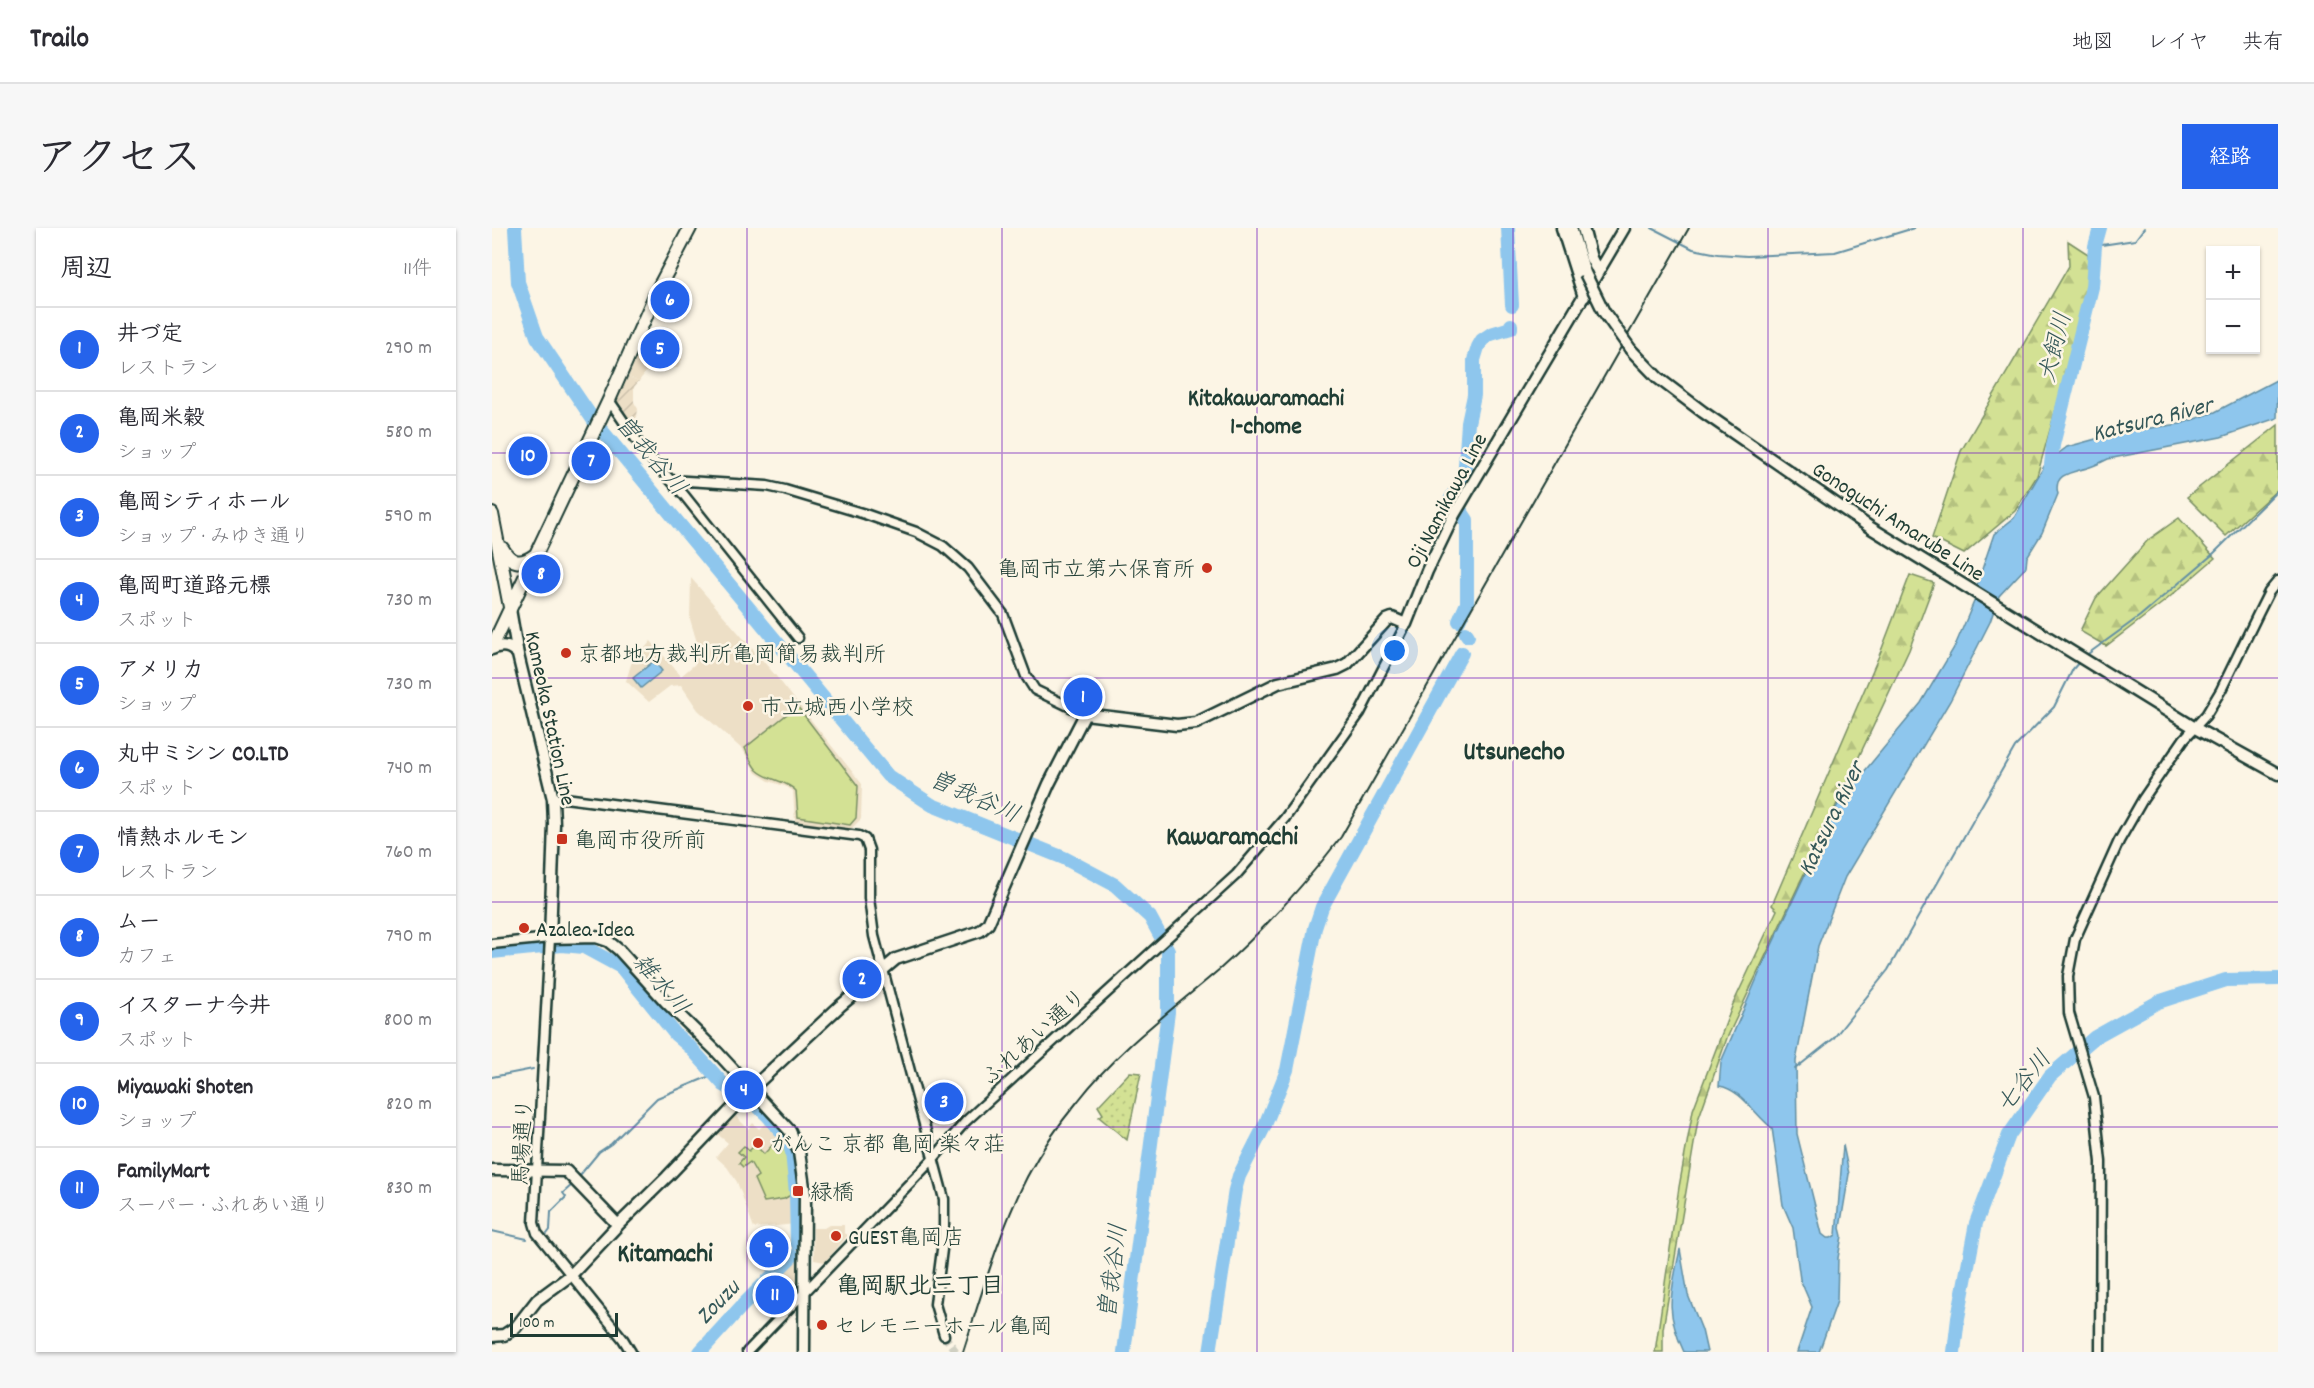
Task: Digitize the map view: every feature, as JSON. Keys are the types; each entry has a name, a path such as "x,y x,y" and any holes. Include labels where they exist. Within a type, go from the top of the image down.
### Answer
{"highway":[{"path":"492,648 608,403 657,291 690,228"},
{"path":"492,514 510,609"},
{"path":"497,538 512,561 523,562 535,555"}],"main road":[{"path":"1562,228 1584,297"},
{"name":"Gonoguchi Amarube Line","path":"1571,228 1585,273 1604,312 1631,350 1658,378 1870,528 2195,728 2278,774"},
{"path":"1583,228 1591,258 1598,272"},
{"name":"Oji Namikawa Line","path":"1406,624 1426,571 1454,515 1624,228"},
{"name":"Kameoka Station Line","path":"510,609 518,655 553,800 550,940"},
{"path":"492,1336 511,1332 537,1300 571,1275 747,1094 840,1006 896,959 980,931 988,924 1029,828 1085,714 1176,725 1196,723 1278,683 1337,669 1347,664 1387,620 1392,618 1406,624"},
{"path":"492,648 510,647 518,655"},
{"path":"550,940 596,937 608,941 717,1052 747,1094 782,1121 790,1131 799,1152 805,1194 804,1352"},
{"path":"492,1170 566,1171 618,1225"}],"street":[{"path":"608,403 644,451 671,480 798,638"},
{"path":"671,480 767,486 785,490 875,517 916,532 943,546 968,568 1003,614 1026,676 1035,690 1085,714"},
{"path":"2100,1352 2101,1162 2096,1114 2067,996 2075,939 2119,841 2143,799 2221,690 2269,592 2278,581"},
{"name":"ふれあい通り","path":"747,1352 934,1158 966,1121 1236,875 1286,818 1360,713 1406,624"},
{"path":"553,800 565,798 859,836 865,839 869,850 871,916 882,971 944,1199 944,1234 935,1304 944,1335"},
{"path":"492,944 550,940"},
{"name":"馬場通り","path":"550,940 534,1223 537,1233 631,1352"}],"shaded area":[{"path":"646,336 676,338 682,359 678,368 649,368 639,381 628,377"},
{"path":"628,377 639,381 634,387 634,402 638,409 635,431 615,404"},
{"name":"市立城西小学校","path":"691,578 776,676 862,784 861,819 851,829 795,822 793,791 756,773 743,750 698,710 681,685 670,686 649,702 626,681 631,664 651,641 681,676 695,664 691,655 698,646 690,619"},
{"path":"733,1113 748,1129 753,1123 759,1129 767,1122 784,1139 789,1149 796,1224 754,1228 737,1182 727,1167 716,1157 728,1143 715,1132"},
{"path":"829,1225 844,1225 844,1233 848,1235 825,1262 814,1260 813,1228 824,1228"},
{"path":"798,1259 798,1286 767,1319 753,1306"}],"green space":[{"path":"2068,241 2088,254 2090,275 2068,366 2037,476 2015,511 1964,554 1932,538 1961,451 2069,266"},
{"path":"2278,425 2278,489 2226,536 2187,497"},
{"path":"2179,518 2215,558 2165,601 2106,646 2080,631 2096,598 2148,540"},
{"path":"1910,575 1934,583 1909,650 1727,1038 1698,1120 1663,1329 1663,1352 1655,1352 1679,1187 1693,1110 1733,1004 1777,910 1772,905 1881,651"},
{"path":"797,706 858,786 856,818 850,825 798,817 796,791 757,770 747,754 745,748"},
{"path":"1130,1072 1141,1073 1127,1140 1099,1117 1103,1114 1098,1106"},
{"path":"781,1136 789,1149 794,1193 784,1199 764,1202 754,1179 758,1176 750,1162 743,1167 739,1163 744,1157 738,1152 744,1146 749,1151 755,1145 764,1154"}],"water":[{"path":"2278,379 2277,418 2221,437 2108,459 2062,477 2057,487 2058,494 2042,533 2027,557 2026,567 1999,596 1990,622 1950,701 1845,877 1818,946 1796,1061 1797,1134 1822,1234 1827,1238 1836,1235 1843,1145 1849,1174 1840,1228 1842,1236 1838,1258 1837,1301 1819,1352 1797,1352 1812,1307 1800,1279 1793,1228 1783,1205 1772,1128 1741,1097 1719,1086 1721,1062 1764,962 1839,802 1921,703 1955,646 1979,590 1977,584 1994,534 2014,518 2046,463 2067,447 2121,432 2180,424 2215,412"},
{"path":"654,661 662,671 641,688 633,678"},
{"path":"1680,1249 1688,1295 1702,1330 1707,1352 1684,1352 1674,1324 1671,1301"}],"waterway":[{"name":"曽我谷川","path":"515,228 518,282 537,337 594,421 888,776 932,805 1064,858 1115,885 1150,917 1168,950 1168,1012 1124,1352"},
{"path":"1508,228 1512,305"},
{"path":"1652,228 1693,249 1747,256 1835,252 1914,228"},
{"name":"犬飼川","path":"2050,475 2053,445 2092,287 2095,246 2100,228"},
{"path":"2095,246 2135,240 2144,228"},
{"path":"1464,480 1468,423 1474,395 1474,360 1482,340 1491,334 1511,328 1511,325"},
{"path":"2085,656 2140,616 2212,555 2278,490"},
{"path":"1455,491 1448,504 1461,511 1467,520 1467,603 1459,621"},
{"path":"1210,1352 1235,1190 1239,1176 1265,1125 1287,1070 1315,928 1322,907 1462,653"},
{"path":"1795,1069 1833,1039 1888,970 2015,747 2054,707 2073,669 2079,662"},
{"name":"雑水川","path":"492,952 562,945 584,947 621,967 676,1035 724,1085 753,1102 787,1138 792,1152 796,1193 797,1243"},
{"name":"七谷川","path":"1954,1352 1976,1223 2009,1135 2050,1076 2095,1037 2158,1002 2226,980 2278,979"},
{"path":"492,1077 533,1069"},
{"path":"580,1175 599,1152 611,1144 657,1098 715,1074"},
{"path":"547,1234 550,1230 551,1212 566,1197 563,1193 573,1184"},
{"path":"492,1231 527,1239"},
{"name":"Zouzu","path":"700,1352 792,1256"}],"tunnel":[{"path":"944,1335 956,1352"}],"railway":[{"path":"963,1352 1008,1219 1044,1147 1071,1110 1110,1064 1254,937 1299,889 1341,837 1689,228"}],"place":[{"name":"丸中ミシン CO.LTD","path":"670,300"},
{"name":"アメリカ","path":"660,349"},
{"name":"Miyawaki Shoten","path":"528,456"},
{"name":"情熱ホルモン","path":"591,461"},
{"name":"亀岡市立第六保育所","path":"1207,568"},
{"name":"ムー","path":"541,574"},
{"name":"京都地方裁判所亀岡簡易裁判所","path":"566,653"},
{"name":"井づ定","path":"1083,697"},
{"name":"市立城西小学校","path":"748,706"},
{"name":"亀岡市役所前","path":"562,839"},
{"name":"Azalea Idea","path":"524,928"},
{"name":"亀岡米穀","path":"862,979"},
{"name":"亀岡町道路元標","path":"744,1090"},
{"name":"亀岡シティホール","path":"944,1102"},
{"name":"がんこ 京都 亀岡 楽々荘","path":"758,1143"},
{"name":"緑橋","path":"798,1191"},
{"name":"GUEST亀岡店","path":"836,1236"},
{"name":"イスターナ今井","path":"769,1248"},
{"name":"FamilyMart","path":"775,1295"},
{"name":"セレモニーホール亀岡","path":"822,1325"}],"district":[{"name":"Kitakawaramachi 1-chome","path":"1266,411"},
{"name":"Utsunecho","path":"1514,750"},
{"name":"Kawaramachi","path":"1232,835"},
{"name":"Kitamachi","path":"665,1252"},
{"name":"亀岡駅北三丁目","path":"920,1285"}],"water label":[{"name":"Katsura River","path":"2152,418"},
{"name":"Katsura River","path":"1830,818"}]}
